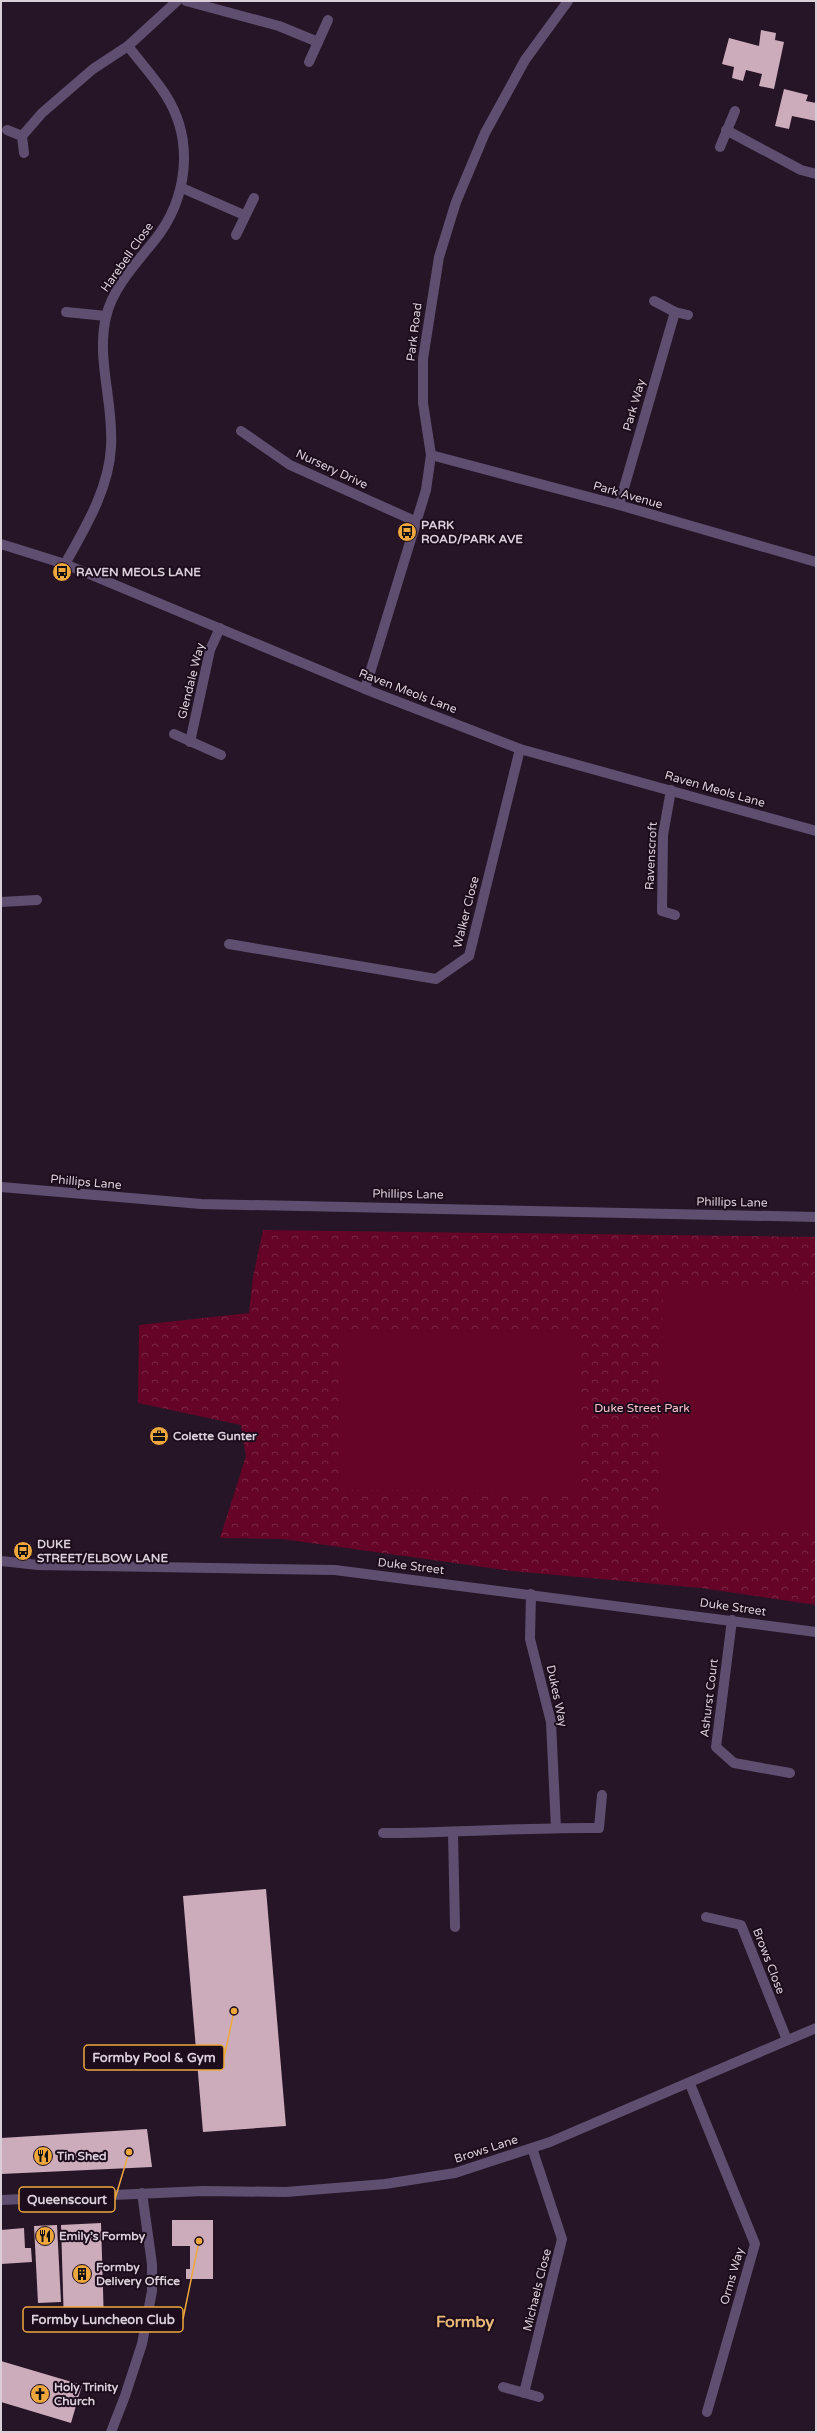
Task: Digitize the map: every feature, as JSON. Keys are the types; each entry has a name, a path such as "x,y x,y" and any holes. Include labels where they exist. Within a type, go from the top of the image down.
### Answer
{"street":[{"path":"24,153 22,136 42,113 93,69 128,46 177,1"},
{"path":"186,1 280,26 318,42"},
{"name":"Park Road","path":"365,689 426,490 431,455 423,403 423,360 428,318 442,250 470,164 504,94 525,60 568,1"},
{"path":"309,62 328,20"},
{"name":"Harebell Close","path":"65,564 96,506 107,474 111,447 102,356 106,316 123,282 168,221 182,188 183,141 173,109 166,94 128,46"},
{"path":"720,148 726,130 736,111"},
{"path":"7,130 22,136"},
{"path":"726,130 801,170 816,174"},
{"path":"182,188 244,215"},
{"path":"236,235 244,215 254,198"},
{"path":"654,301 675,312 688,315"},
{"path":"66,312 106,316"},
{"name":"Park Way","path":"619,505 675,312"},
{"name":"Nursery Drive","path":"241,431 290,465 417,522"},
{"name":"Park Avenue","path":"431,455 619,505 816,562"},
{"name":"Raven Meols Lane","path":"1,544 65,564 365,689 520,748 816,831"},
{"name":"Glendale Way","path":"190,742 210,650 220,628"},
{"path":"174,734 221,755"},
{"name":"Walker Close","path":"229,944 436,979 469,956 520,748"},
{"name":"Ravenscroft","path":"671,790 663,835 662,911 675,915"},
{"path":"1,902 37,900"},
{"name":"Phillips Lane","path":"1,1187 201,1204 816,1217"},
{"name":"Duke Street","path":"1,1561 38,1565 335,1570 531,1594 816,1632"},
{"name":"Dukes Way","path":"531,1594 530,1639 551,1722 556,1828"},
{"name":"Ashurst Court","path":"732,1620 716,1748 734,1763 790,1773"},
{"path":"383,1832 453,1833 556,1828 599,1828 602,1795"},
{"path":"453,1833 455,1927"},
{"name":"Brows Close","path":"706,1917 741,1925 786,2040"},
{"name":"Brows Lane","path":"1,2200 203,2191 286,2192 385,2184 455,2173 532,2148 690,2084 786,2040 816,2028"},
{"name":"Orms Way","path":"690,2084 754,2244 707,2412"},
{"name":"Michaels Close","path":"524,2393 562,2239 532,2148"},
{"path":"111,2432 126,2396 142,2344 152,2291 152,2264 142,2193"},
{"path":"503,2387 539,2397"}],"green space":[{"name":"Duke Street Park","path":"263,1230 816,1237 816,1605 701,1588 512,1571 282,1539 220,1538 246,1456 241,1425 138,1403 139,1325 249,1313 253,1277"},
{"path":"663,1288 816,1290 816,1530 659,1528"},
{"path":"340,1330 580,1331 580,1491 339,1490"}],"building":[{"path":"761,30 776,33 775,40 784,42 774,89 759,86 762,74 746,70 743,81 732,78 734,67 722,64 729,38 759,46"},
{"path":"784,89 808,95 806,101 816,103 816,121 792,116 789,129 775,126"},
{"path":"266,1889 286,2126 203,2132 183,1896"},
{"path":"147,2129 152,2167 1,2174 1,2138"},
{"path":"172,2220 213,2220 213,2279 186,2279 186,2269 190,2269 190,2246 172,2246"},
{"name":"Formby Delivery Office","path":"101,2223 104,2323 64,2324 61,2225"},
{"path":"57,2225 61,2302 38,2303 34,2226"},
{"path":"24,2228 25,2248 31,2248 32,2262 1,2264 1,2230"},
{"name":"Holy Trinity Church","path":"1,2361 82,2385 71,2423 1,2402"}],"place":[{"name":"PARK ROAD/PARK AVE","path":"407,532"},
{"name":"RAVEN MEOLS LANE","path":"62,572"},
{"name":"Colette Gunter","path":"159,1436"},
{"name":"DUKE STREET/ELBOW LANE","path":"23,1551"},
{"name":"Formby Pool & Gym","path":"234,2011"},
{"name":"Queenscourt","path":"129,2152"},
{"name":"Tin Shed","path":"43,2156"},
{"name":"Emily’s Formby","path":"45,2236"},
{"name":"Formby Luncheon Club","path":"199,2241"},
{"name":"Formby Delivery Office","path":"82,2274"},
{"name":"Holy Trinity Church","path":"40,2394"}],"district":[{"name":"Formby","path":"465,2321"}]}
